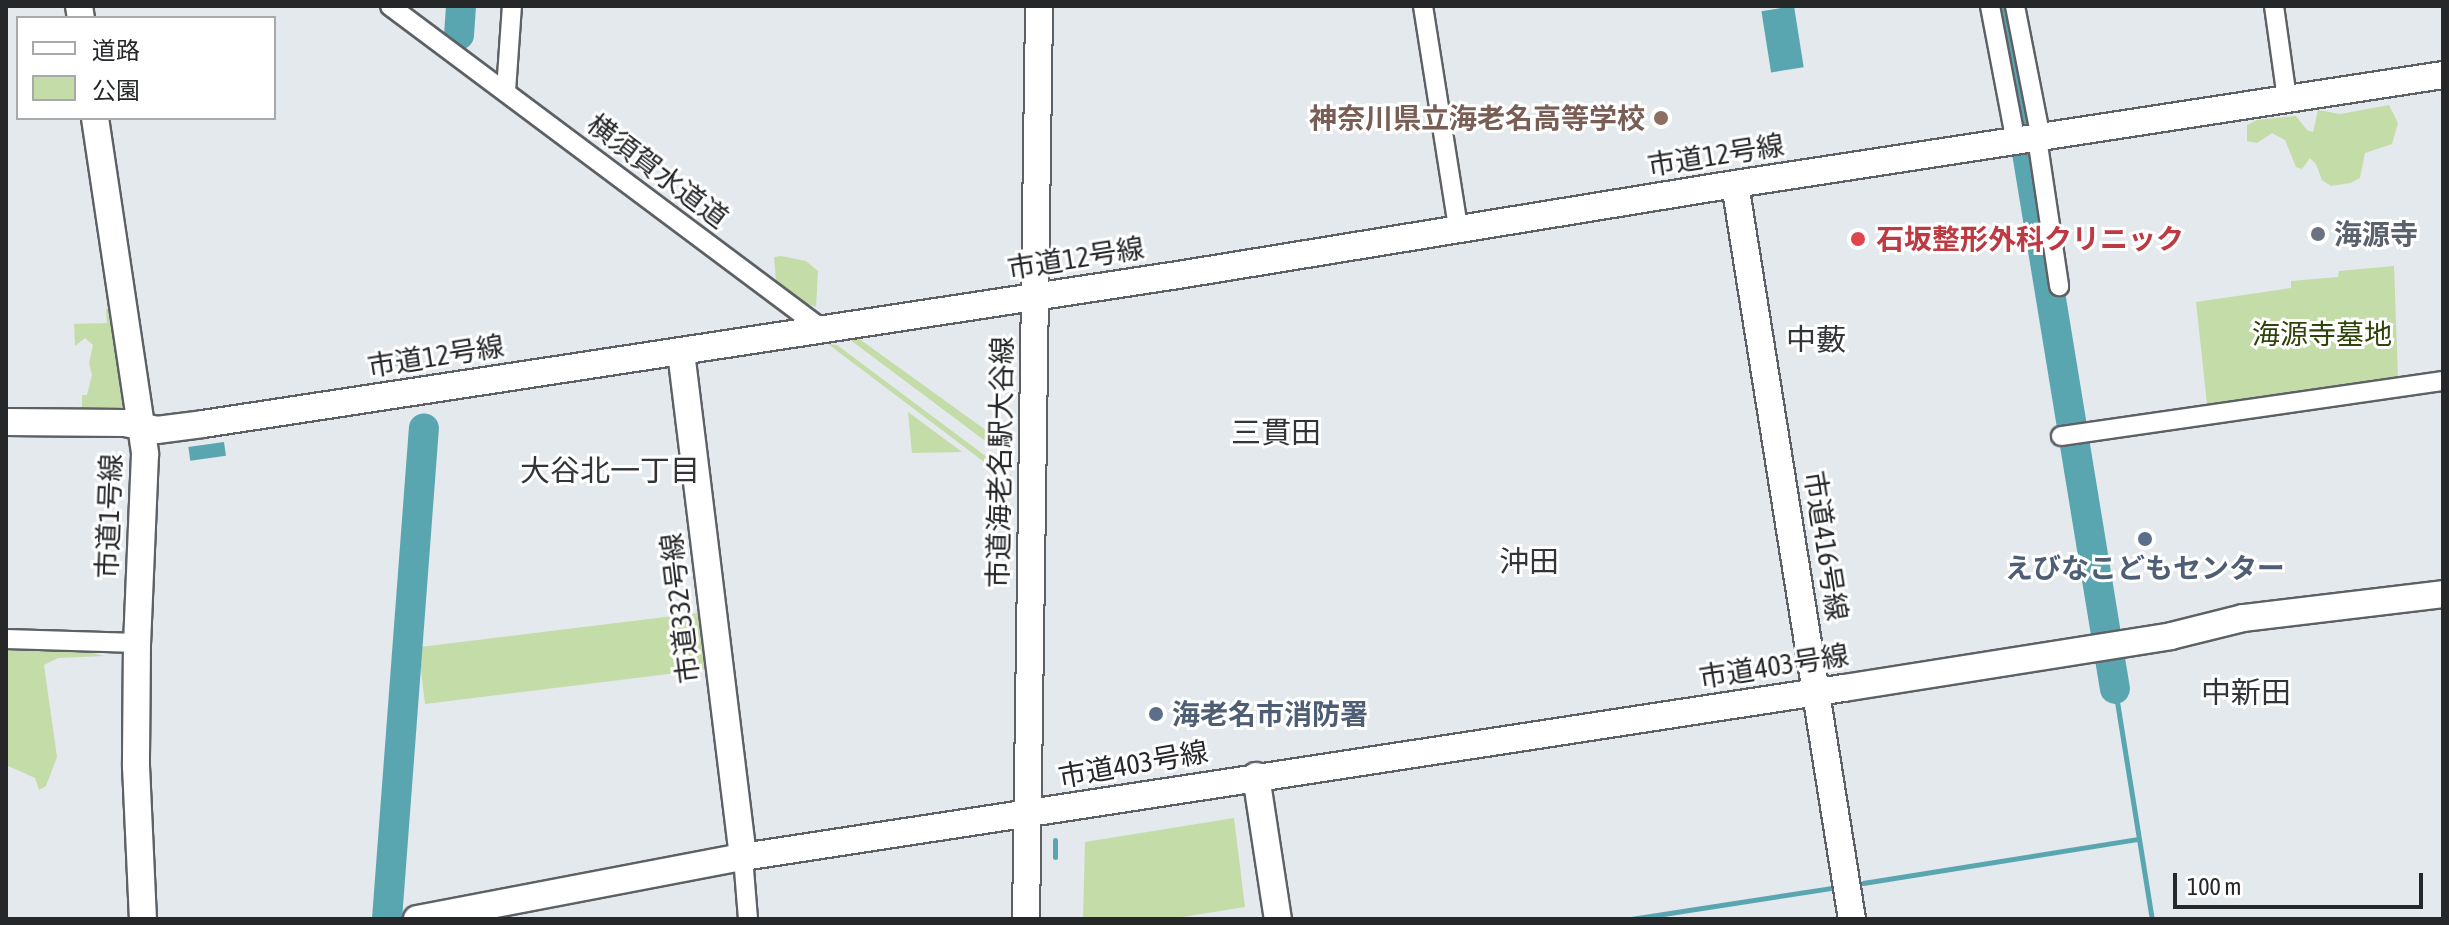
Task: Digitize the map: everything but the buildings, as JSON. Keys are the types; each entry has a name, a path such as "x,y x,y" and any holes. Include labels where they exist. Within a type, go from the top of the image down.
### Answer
{"street":[{"name":"横須賀水道道","path":"390,6 822,329"},
{"path":"506,91 512,6"},
{"name":"市道海老名駅大谷線","path":"1026,919 1039,6"},
{"path":"1423,6 1458,228"},
{"path":"1990,6 2029,140 2059,286"},
{"path":"2015,6 2029,140"},
{"path":"2274,6 2287,99"},
{"name":"市道12号線","path":"6,422 125,423 157,430 203,424 681,352 2443,75"},
{"name":"市道1号線","path":"95,120 143,427 136,766 143,919"},
{"name":"市道416号線","path":"1735,184 1852,919"},
{"name":"市道332号線","path":"681,352 743,857"},
{"path":"2069,434 2443,381"},
{"name":"市道403号線","path":"417,919 459,914 743,857 2107,646 2243,618 2443,594"},
{"path":"6,639 137,643"},
{"path":"1256,776 1278,919"},
{"path":"743,857 748,919"}],"green space":[{"path":"2389,105 2398,123 2392,144 2365,153 2360,178 2350,183 2331,186 2322,180 2310,158 2302,169 2296,167 2285,140 2272,133 2257,143 2247,141 2247,125 2257,120 2296,116 2307,130 2313,132 2318,110 2340,114"},
{"path":"774,257 806,261 818,271 816,307 803,302 776,281"},
{"name":"海源寺墓地","path":"2394,266 2398,378 2207,404 2196,302 2291,288 2291,281 2338,277 2339,271"},
{"path":"106,309 111,309 126,411 82,412 82,395 87,395 92,375 89,363 93,345 85,338 75,346 74,324 107,323"},
{"path":"858,338 1012,449 1012,461 849,339"},
{"path":"828,344 837,345 1011,475 1012,483"},
{"path":"908,412 962,452 912,453"},
{"path":"698,613 705,670 425,704 418,647"},
{"path":"6,648 77,649 104,656 58,658 44,665 57,757 46,786 39,790 35,778 6,765"},
{"path":"1234,818 1245,907 1170,919 1083,919 1085,842"}],"water":[{"path":"1794,6 1804,67 1771,72 1761,11"},
{"path":"407,350 409,364 387,367 385,353"},
{"path":"224,442 226,456 190,461 188,447"}],"waterway":[{"path":"459,35 461,6"},
{"path":"2003,6 2115,689"},
{"path":"387,919 424,428"},
{"path":"2115,689 2152,919"},
{"path":"1863,883 2139,839"},
{"path":"1055,840 1055,857"},
{"path":"1631,919 1831,888"}],"place":[{"name":"神奈川県立海老名高等学校","path":"1661,118"},
{"name":"海源寺","path":"2318,234"},
{"name":"石坂整形外科クリニック","path":"1858,239"},
{"name":"えびなこどもセンター","path":"2145,539"},
{"name":"海老名市消防署","path":"1156,714"}],"district":[{"name":"中藪","path":"1816,339"},
{"name":"三貫田","path":"1276,432"},
{"name":"大谷北一丁目","path":"610,470"},
{"name":"沖田","path":"1529,561"},
{"name":"中新田","path":"2246,692"}]}
